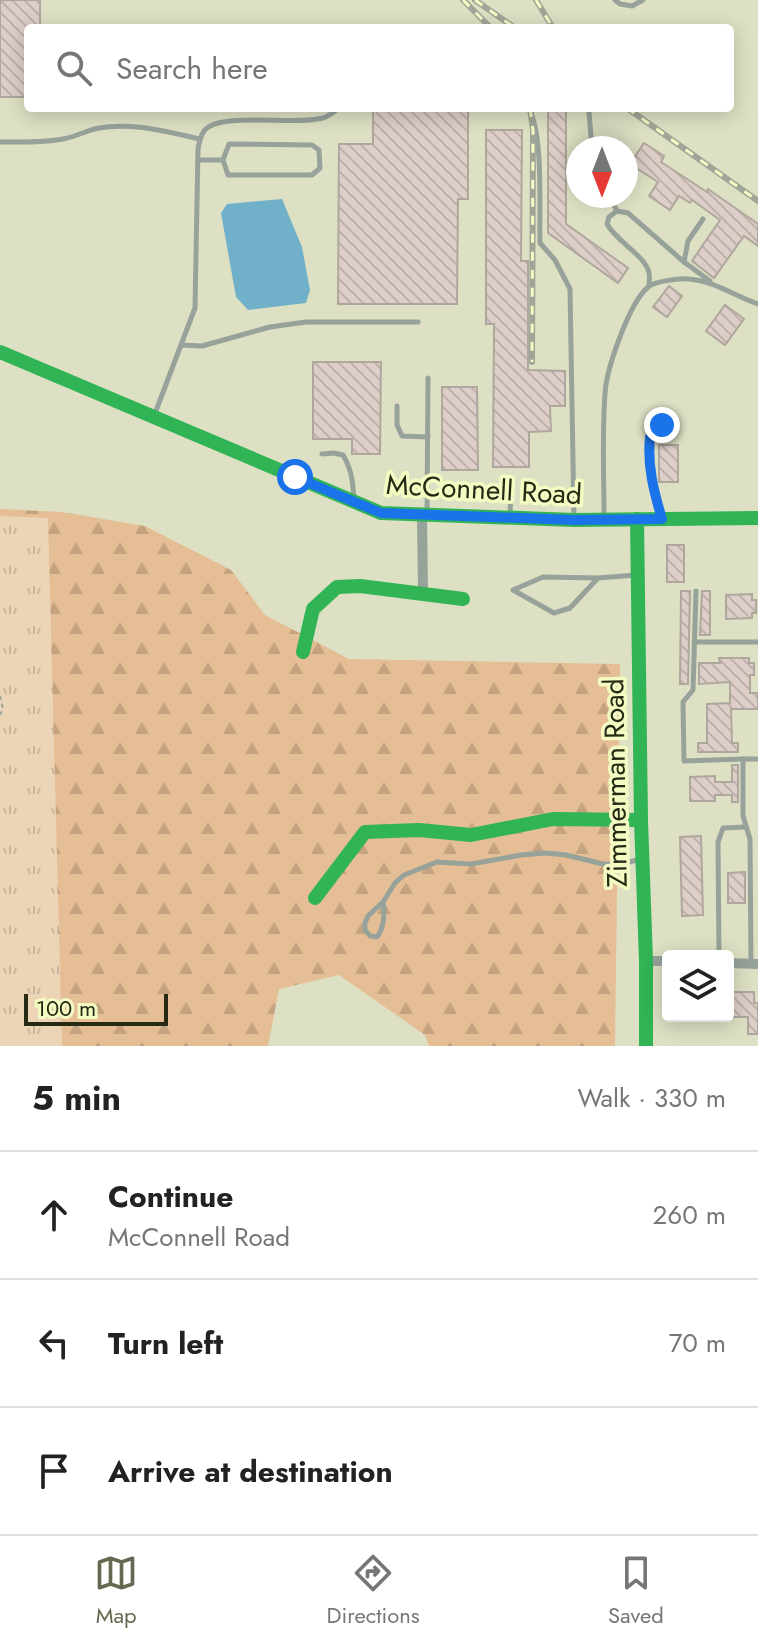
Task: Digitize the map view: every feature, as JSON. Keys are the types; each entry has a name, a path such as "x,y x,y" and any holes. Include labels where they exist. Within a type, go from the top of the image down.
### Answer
{"street":[{"name":"McConnell Road","path":"0,352 381,513 574,520 758,518"},
{"path":"423,593 425,516"},
{"name":"Zimmerman Road","path":"637,519 646,1046"},
{"path":"303,652 313,609 337,587 360,586 463,599"},
{"path":"315,898 365,832 419,830 471,835 553,819 641,820"},
{"path":"646,961 662,961"},
{"path":"734,963 754,964"}],"lane":[{"path":"615,0 632,6 643,0"},
{"path":"153,417 195,308 198,160 200,139 205,130 213,124 236,120 307,121 333,112"},
{"path":"530,112 535,120 540,176 540,243 555,260 570,289 574,520"},
{"path":"589,112 591,136"},
{"path":"0,142 52,141 99,128 124,127 200,139"},
{"path":"229,144 312,145 319,150 320,168 312,175 228,175 223,160 229,144"},
{"path":"198,160 223,160"},
{"path":"604,520 605,391 615,351 632,310 649,286 649,271 643,261 612,234 607,224 609,217 617,211 628,213 714,284 758,304"},
{"path":"684,262 688,241 703,219"},
{"path":"649,286 682,279 714,284"},
{"path":"181,345 202,346 270,327 306,322 418,322"},
{"path":"425,516 428,378"},
{"path":"397,406 397,425 402,436 428,437"},
{"path":"662,425 650,437 649,446 650,476 662,519"},
{"path":"322,454 343,455 353,477 354,502"},
{"path":"510,517 511,484"},
{"path":"598,578 570,608 554,613 513,590 543,577 637,575"},
{"path":"696,591 693,690 683,702 684,761 758,759"},
{"path":"695,642 758,642"},
{"path":"743,759 743,816 750,839 754,964"},
{"path":"719,950 718,842 723,828 746,827"},
{"path":"383,902 380,934 370,936 365,930 365,923 389,891 404,875 437,862 471,864 546,853 603,864 642,859"}],"path":[{"path":"0,696 3,709 0,715"}],"green space":[{"path":"0,509 62,512 145,526 231,570 265,615 349,659 620,664 615,1046 429,1046 425,1035 339,975 279,989 268,1046 0,1046"},
{"path":"0,516 48,518 62,1046 0,1046"}],"water":[{"path":"282,199 302,247 310,290 306,303 248,310 236,297 221,213 227,204"}],"building":[{"path":"0,0 40,0 40,24 24,24 24,97 0,97"},
{"path":"373,112 468,112 468,199 458,199 457,304 338,304 339,144 373,144"},
{"path":"548,112 566,112 566,224 628,268 618,283 548,233"},
{"path":"486,130 522,130 521,261 528,261 528,370 565,371 565,406 550,406 551,431 529,432 529,467 493,467 494,324 486,324"},
{"path":"644,143 664,156 661,162 707,192 708,189 758,224 758,246 744,236 714,278 692,261 720,220 692,200 690,203 679,196 670,210 649,196 658,182 638,169 638,152"},
{"path":"669,286 682,296 667,317 653,307"},
{"path":"725,305 744,319 725,345 706,331"},
{"path":"313,362 381,362 380,454 352,454 352,439 313,439"},
{"path":"442,387 477,387 478,470 442,470"},
{"path":"659,445 678,445 678,482 659,482"},
{"path":"667,545 684,545 684,582 667,582"},
{"path":"681,591 690,591 688,684 680,684"},
{"path":"702,591 710,591 710,635 700,635"},
{"path":"752,594 752,600 756,600 756,613 752,613 752,618 726,619 726,595"},
{"path":"719,658 749,658 749,663 754,663 750,693 758,693 758,709 731,709 732,743 738,743 738,752 698,752 698,743 707,743 707,704 730,703 730,682 699,684 699,663 720,663"},
{"path":"732,765 738,765 738,802 732,802 732,795 715,795 715,801 690,801 690,777 715,776 715,782 732,782"},
{"path":"701,836 703,915 682,916 680,837"},
{"path":"745,872 745,903 728,903 728,873"},
{"path":"734,992 754,992 754,1003 758,1003 758,1034 748,1034 748,1017 734,1017"}],"railway":[{"path":"463,0 487,24"},
{"path":"475,0 509,24"},
{"path":"536,0 551,24"},
{"path":"531,112 532,362"},
{"path":"633,112 758,201"}],"traffic: fast":[{"path":"0,352 381,513 574,520 758,518"},
{"path":"637,519 646,1046"},
{"path":"303,652 313,609 337,587 360,586 463,599"},
{"path":"315,898 365,832 419,830 471,835 553,819 641,820"}],"route":[{"path":"295,477 381,513 574,520 662,519 650,476 649,446 650,437 662,425"}]}
